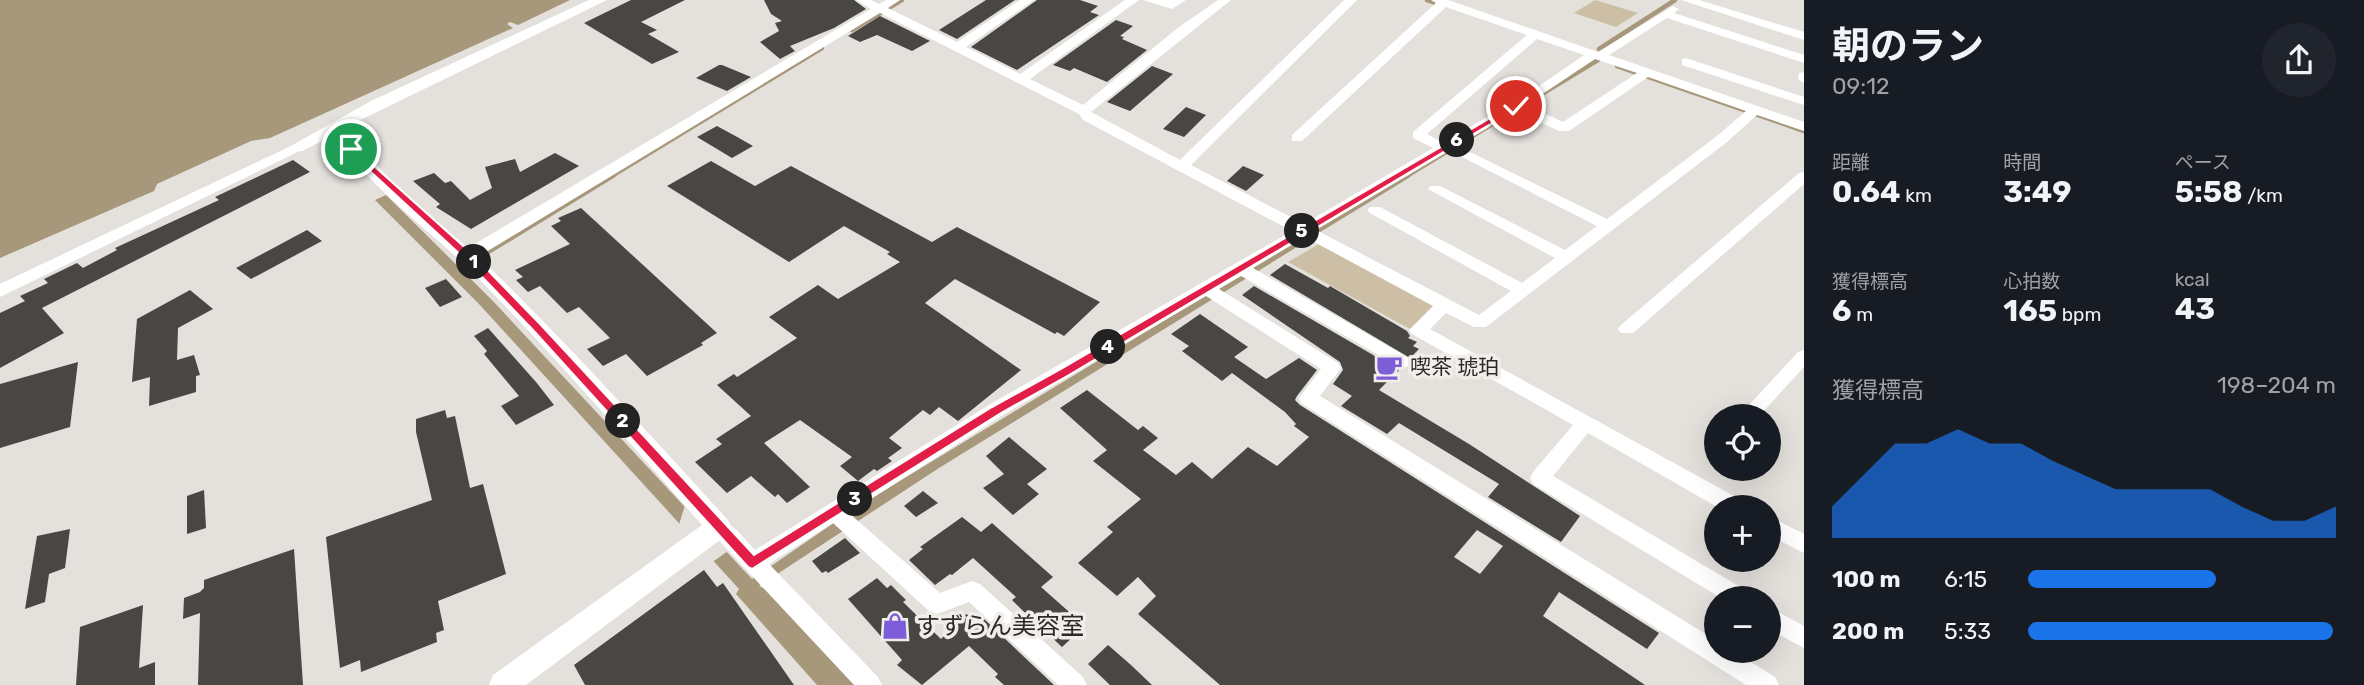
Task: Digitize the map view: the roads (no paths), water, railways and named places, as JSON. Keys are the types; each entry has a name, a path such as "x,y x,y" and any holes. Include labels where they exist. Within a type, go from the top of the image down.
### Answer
{"street":[{"path":"0,291 337,125 600,0"},
{"path":"862,0 886,7 1020,80 1084,111 1088,117 1480,323 1753,112"},
{"path":"958,47 1028,0"},
{"path":"1020,80 1133,0"},
{"path":"1149,0 1172,6 1180,0"},
{"path":"1084,111 1183,30 1225,0"},
{"path":"1182,166 1351,0"},
{"path":"761,572 996,410 1212,292 1310,234 1443,148 1519,107 1593,56 1665,14 1680,1 1804,36"},
{"path":"1297,138 1441,3 1467,4 1533,36 1804,127"},
{"path":"467,256 886,7"},
{"path":"1665,14 1804,59"},
{"path":"1443,148 1418,135 1533,36"},
{"path":"1686,62 1804,101"},
{"path":"1698,90 1717,72"},
{"path":"1519,107 1564,128 1644,75"},
{"path":"337,125 351,149 467,256 537,328 719,527 870,685"},
{"path":"1467,156 1607,225"},
{"path":"1628,329 1804,176"},
{"path":"1435,189 1566,257"},
{"path":"1376,210 1523,290"},
{"path":"1246,271 1401,362"},
{"path":"1212,292 1332,368 1308,398 1767,685"},
{"path":"1445,304 1418,330 1715,495"},
{"path":"1759,404 1804,356"},
{"path":"1585,423 1540,478 1719,586"},
{"path":"841,518 937,604 972,591 1075,685"},
{"path":"503,685 719,527"},
{"path":"1781,532 1804,544"},
{"path":"1781,624 1804,638"}],"waterway":[{"path":"852,30 902,0"},
{"path":"1427,0 1442,5"},
{"path":"1599,49 1675,0"},
{"path":"610,177 822,48"},
{"path":"1405,177 1598,60"},
{"path":"1617,66 1804,131"},
{"path":"487,252 613,175"},
{"path":"1295,244 1408,175"}],"place":[{"name":"喫茶 琥珀","path":"1389,367"},
{"name":"すずらん美容室","path":"895,626"}]}
